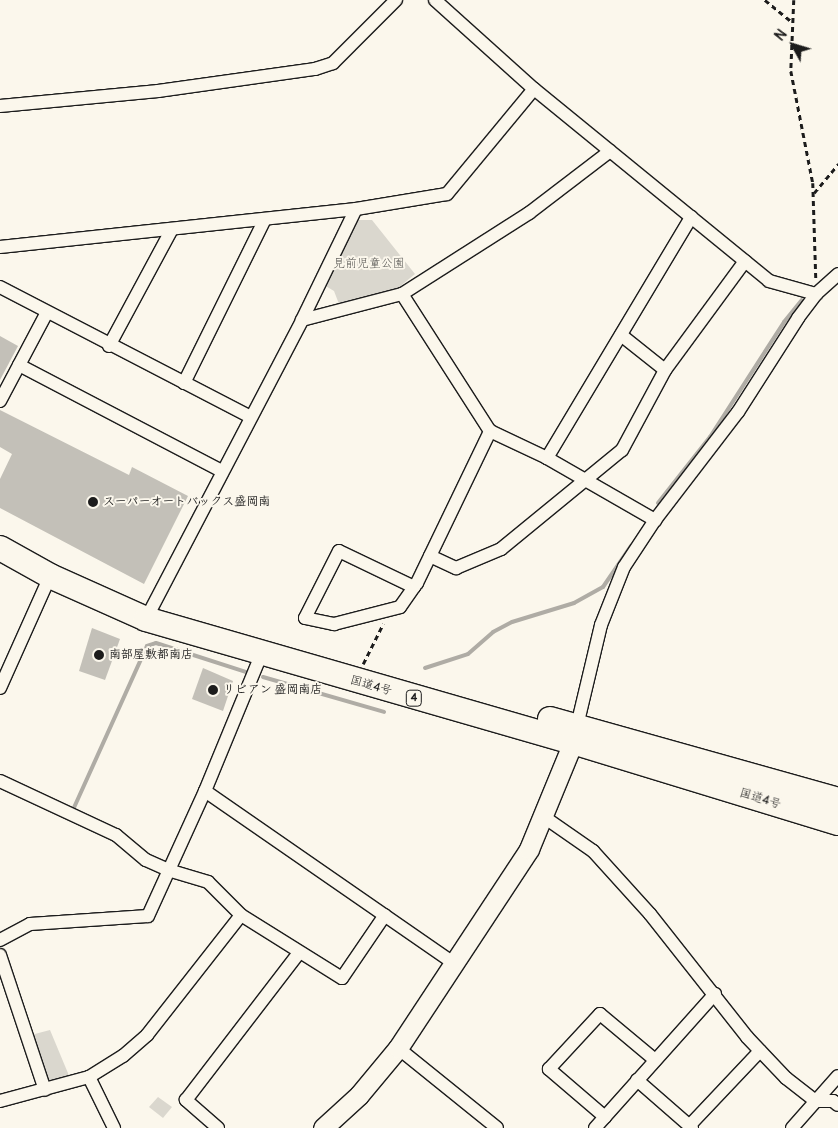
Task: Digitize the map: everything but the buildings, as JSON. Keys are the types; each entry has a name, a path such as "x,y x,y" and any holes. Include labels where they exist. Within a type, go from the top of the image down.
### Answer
{"highway":[{"name":"国道4号","path":"0,530 149,614 362,666 576,734 838,822"},
{"name":"国道4号","path":"0,548 50,576 261,655 838,800"}],"street":[{"path":"0,106 158,91 315,69 333,63 396,0"},
{"path":"435,0 534,89 769,281 816,294"},
{"path":"0,247 356,209 447,194 534,89"},
{"path":"302,320 402,294 529,213 610,151"},
{"path":"149,614 249,416 302,320 356,209"},
{"path":"547,458 691,217"},
{"path":"184,383 265,219"},
{"path":"109,346 172,229"},
{"path":"430,556 456,568 501,549 622,450 665,370 745,261"},
{"path":"323,1128 359,1095 398,1048 529,850 544,817 576,734 601,625 624,568 655,520 738,412 816,294 838,274"},
{"path":"0,287 46,314 249,416"},
{"path":"402,294 490,431 547,458 655,520"},
{"path":"0,401 46,314"},
{"path":"621,335 665,370"},
{"path":"19,365 222,471"},
{"path":"414,587 339,551 304,618 334,624 400,607 414,587 430,556 490,431"},
{"path":"0,688 50,576"},
{"path":"0,940 30,924 148,916 205,791 261,655"},
{"path":"0,781 116,835 146,860 168,870 208,882 241,915 299,953 342,978 385,915"},
{"path":"205,791 454,963"},
{"path":"544,817 593,851 650,914 760,1051 816,1101 834,1101 838,1105"},
{"path":"0,1100 45,1090 89,1077 124,1056 147,1035 241,915"},
{"path":"218,1128 186,1100 299,953"},
{"path":"0,955 45,1090"},
{"path":"595,1128 715,994"},
{"path":"605,1116 549,1069 600,1014 655,1060"},
{"path":"398,1048 497,1128"},
{"path":"637,1080 691,1127 760,1051"},
{"path":"792,1128 838,1076"},
{"path":"89,1077 114,1128"}],"path":[{"path":"765,0 792,22"},
{"path":"794,0 791,71 813,194 816,294"},
{"path":"813,194 838,164"},
{"path":"362,666 390,610"}],"green space":[{"name":"見前児童公園","path":"356,220 372,220 415,274 398,288 339,304 334,291 324,285"},
{"path":"50,1030 70,1078 48,1083 31,1035"},
{"path":"158,1097 172,1107 163,1118 149,1107"}],"waterway":[{"path":"658,503 710,437 784,322 802,300"},
{"path":"425,668 468,654 493,632 512,622 574,603 603,587 631,546"},
{"path":"72,812 147,646 156,643 246,672"},
{"path":"263,677 384,712"}],"place":[{"name":"スーパーオートバックス盛岡南","path":"93,502"},
{"name":"南部屋敷都南店","path":"99,655"},
{"name":"リビアン 盛岡南店","path":"213,690"}]}
